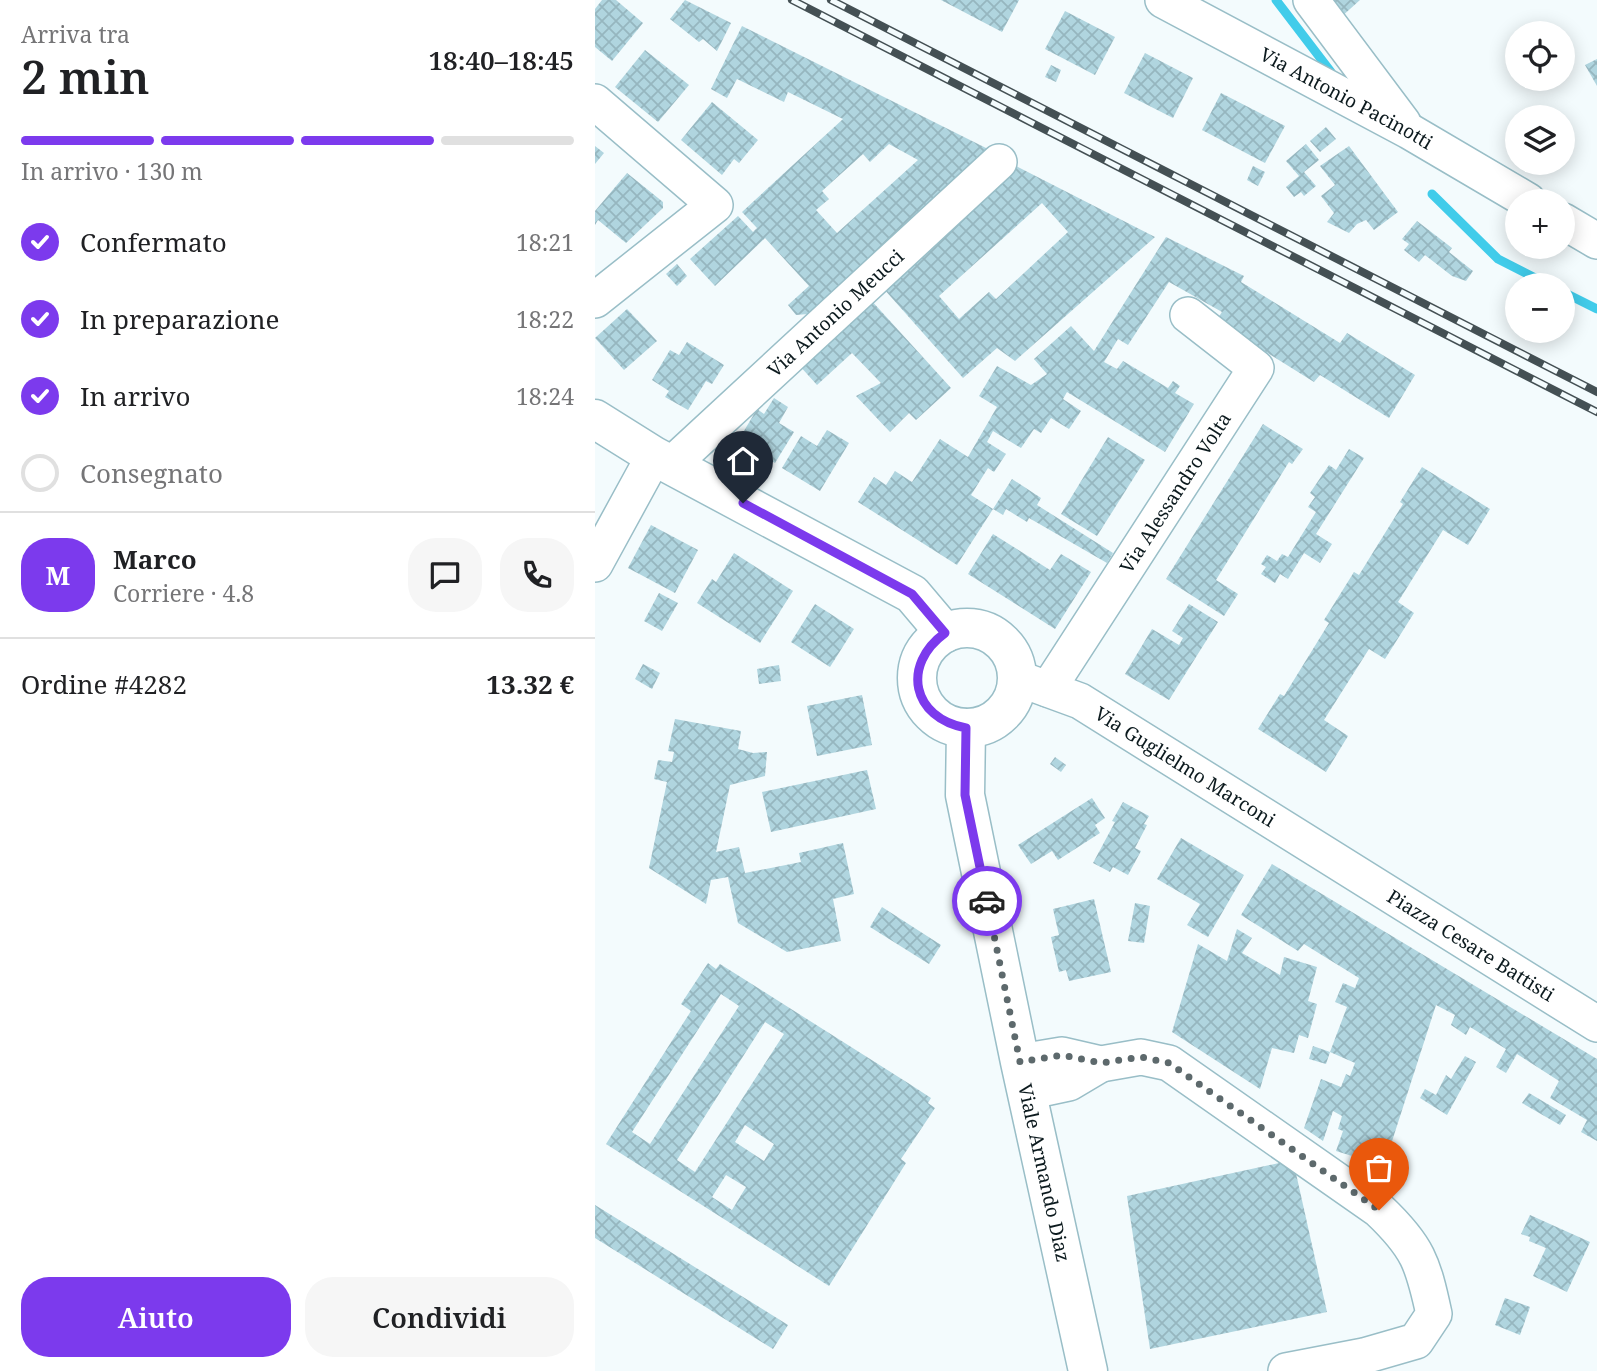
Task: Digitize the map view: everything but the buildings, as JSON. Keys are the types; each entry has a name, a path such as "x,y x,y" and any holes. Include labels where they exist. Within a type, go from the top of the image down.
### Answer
{"street":[{"name":"Via Antonio Pacinotti","path":"1164,0 1409,131 1508,189"},
{"path":"1311,0 1409,131"},
{"path":"595,102 715,205 595,300"},
{"name":"Via Antonio Meucci","path":"595,564 662,460 999,162"},
{"path":"1575,228 1597,242"},
{"name":"Via Alessandro Volta","path":"1033,684 1256,368 1188,315"},
{"path":"595,419 662,460 912,594 945,633"},
{"path":"961,628 978,629 994,635 1006,646 1033,684 1010,703 1002,714 979,726 966,728 939,719 928,709 921,696 918,667 924,653 945,633 961,628"},
{"name":"Via Guglielmo Marconi","path":"1033,684 1080,701 1345,868"},
{"name":"Viale Armando Diaz","path":"966,728 965,795 1023,1077 1088,1371"},
{"name":"Piazza Cesare Battisti","path":"1345,868 1597,1024"},
{"path":"1023,1077 1062,1055 1101,1063 1141,1057 1169,1063 1379,1210 1404,1234 1424,1269 1434,1314 1416,1341 1364,1356 1286,1371"}],"waterway":[{"path":"1276,0 1331,72"},
{"path":"1432,194 1498,259 1525,273"},
{"path":"1575,298 1597,309"}],"railway":[{"path":"792,0 1597,412"},
{"path":"831,0 1597,392"}],"way so far":[{"path":"987,901 1020,1062 1062,1055 1101,1063 1141,1057 1169,1063 1379,1210"}],"route":[{"path":"743,503 912,594 945,633 924,653 918,667 918,681 921,696 928,709 939,719 966,728 965,795 987,901"}]}
